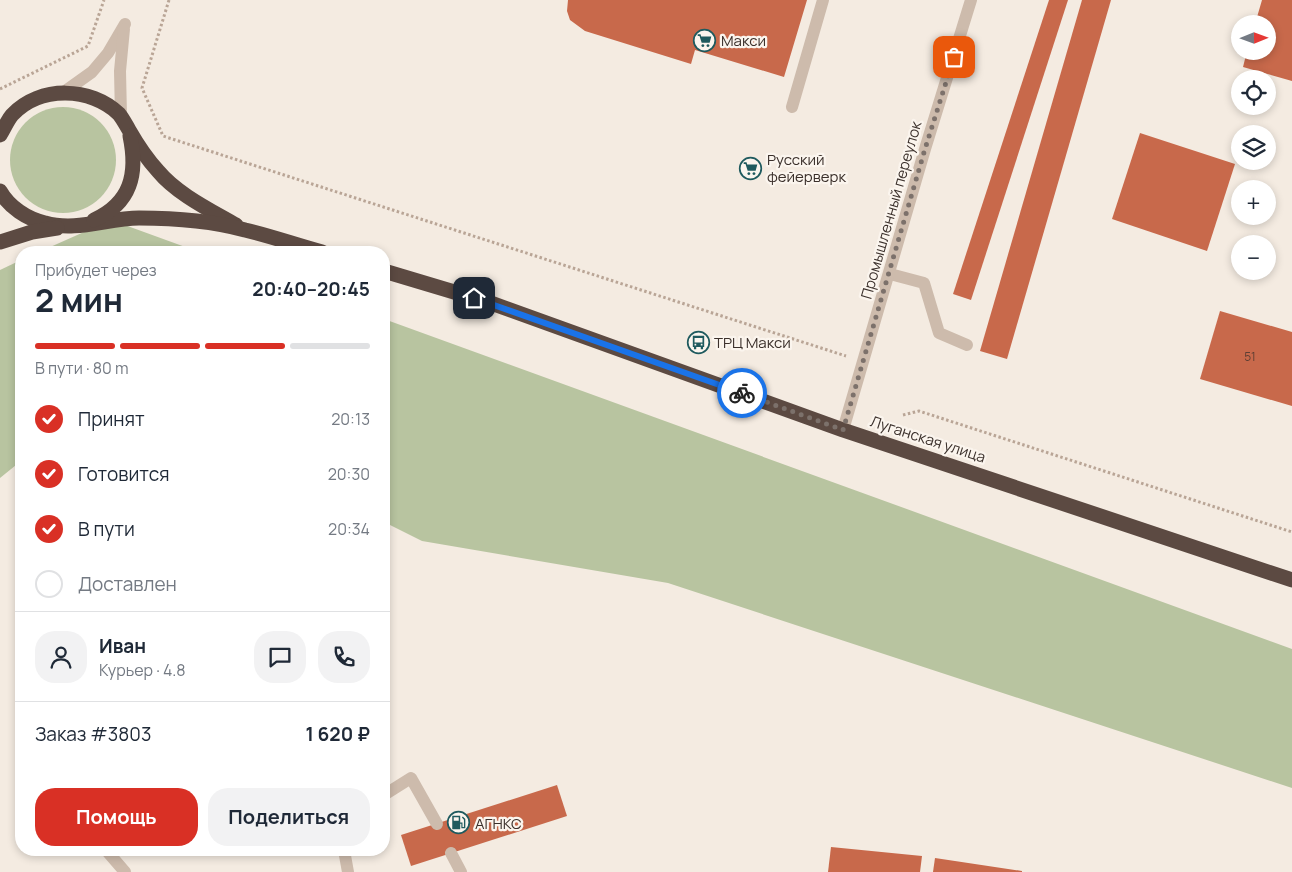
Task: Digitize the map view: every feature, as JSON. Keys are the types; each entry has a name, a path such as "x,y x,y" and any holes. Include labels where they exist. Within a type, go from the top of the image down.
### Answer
{"highway":[{"path":"0,135 6,117 30,102 47,95 64,92 88,95 106,104 121,116 129,131 158,172 191,200 244,229"},
{"path":"83,225 107,214 122,200 131,179 134,154 129,131"},
{"path":"0,191 5,200 24,215 45,224 67,227"},
{"path":"0,242 32,232 145,218 178,219 244,229 302,246"},
{"name":"Луганская улица","path":"390,273 491,303 843,430 1292,580"}],"street":[{"path":"792,107 823,0"},
{"name":"Промышленный переулок","path":"843,430 925,149 971,0"},
{"path":"64,92 92,72 108,53 125,24 120,71 121,116"},
{"path":"890,274 924,283 939,333 967,345"},
{"path":"390,791 411,778 437,824"},
{"path":"452,853 461,872"},
{"path":"111,856 125,872"},
{"path":"345,856 348,872"}],"path":[{"path":"0,90 88,46 104,0"},
{"path":"170,0 142,88 163,136 863,362"},
{"path":"904,415 919,411 1292,532"}],"green space":[{"path":"63,107 83,111 101,122 112,140 116,160 112,180 101,198 83,209 63,213 43,209 25,198 14,180 10,160 14,140 25,122 43,111"},
{"path":"111,220 182,246 52,246"},
{"path":"15,263 15,466 0,478 0,270"},
{"path":"390,321 1292,649 1292,788 668,583 422,541 390,525"}],"building":[{"name":"Макси","path":"568,0 807,0 784,77 695,50 691,64 585,31 570,20 567,11"},
{"path":"1049,0 1068,0 971,300 953,294"},
{"path":"1082,0 1111,0 1007,359 980,351"},
{"path":"1262,0 1292,0 1292,81 1276,76 1276,70 1254,70 1243,67 1245,60 1276,60 1276,15 1258,15"},
{"path":"1140,133 1231,163 1231,170 1233,170 1207,251 1112,219"},
{"path":"1220,311 1292,332 1292,406 1200,379"},
{"path":"557,785 567,816 411,866 401,835"},
{"path":"831,847 922,856 920,872 828,872"},
{"path":"935,858 1022,871 1022,872 933,872"}],"way so far":[{"path":"742,393 843,430 925,149 954,57"}],"place":[{"name":"Макси","path":"705,40"},
{"name":"Русский фейерверк","path":"751,168"},
{"name":"ТРЦ Макси","path":"698,342"},
{"name":"АГНКС","path":"459,823"}],"route":[{"path":"474,298 742,393"}]}
